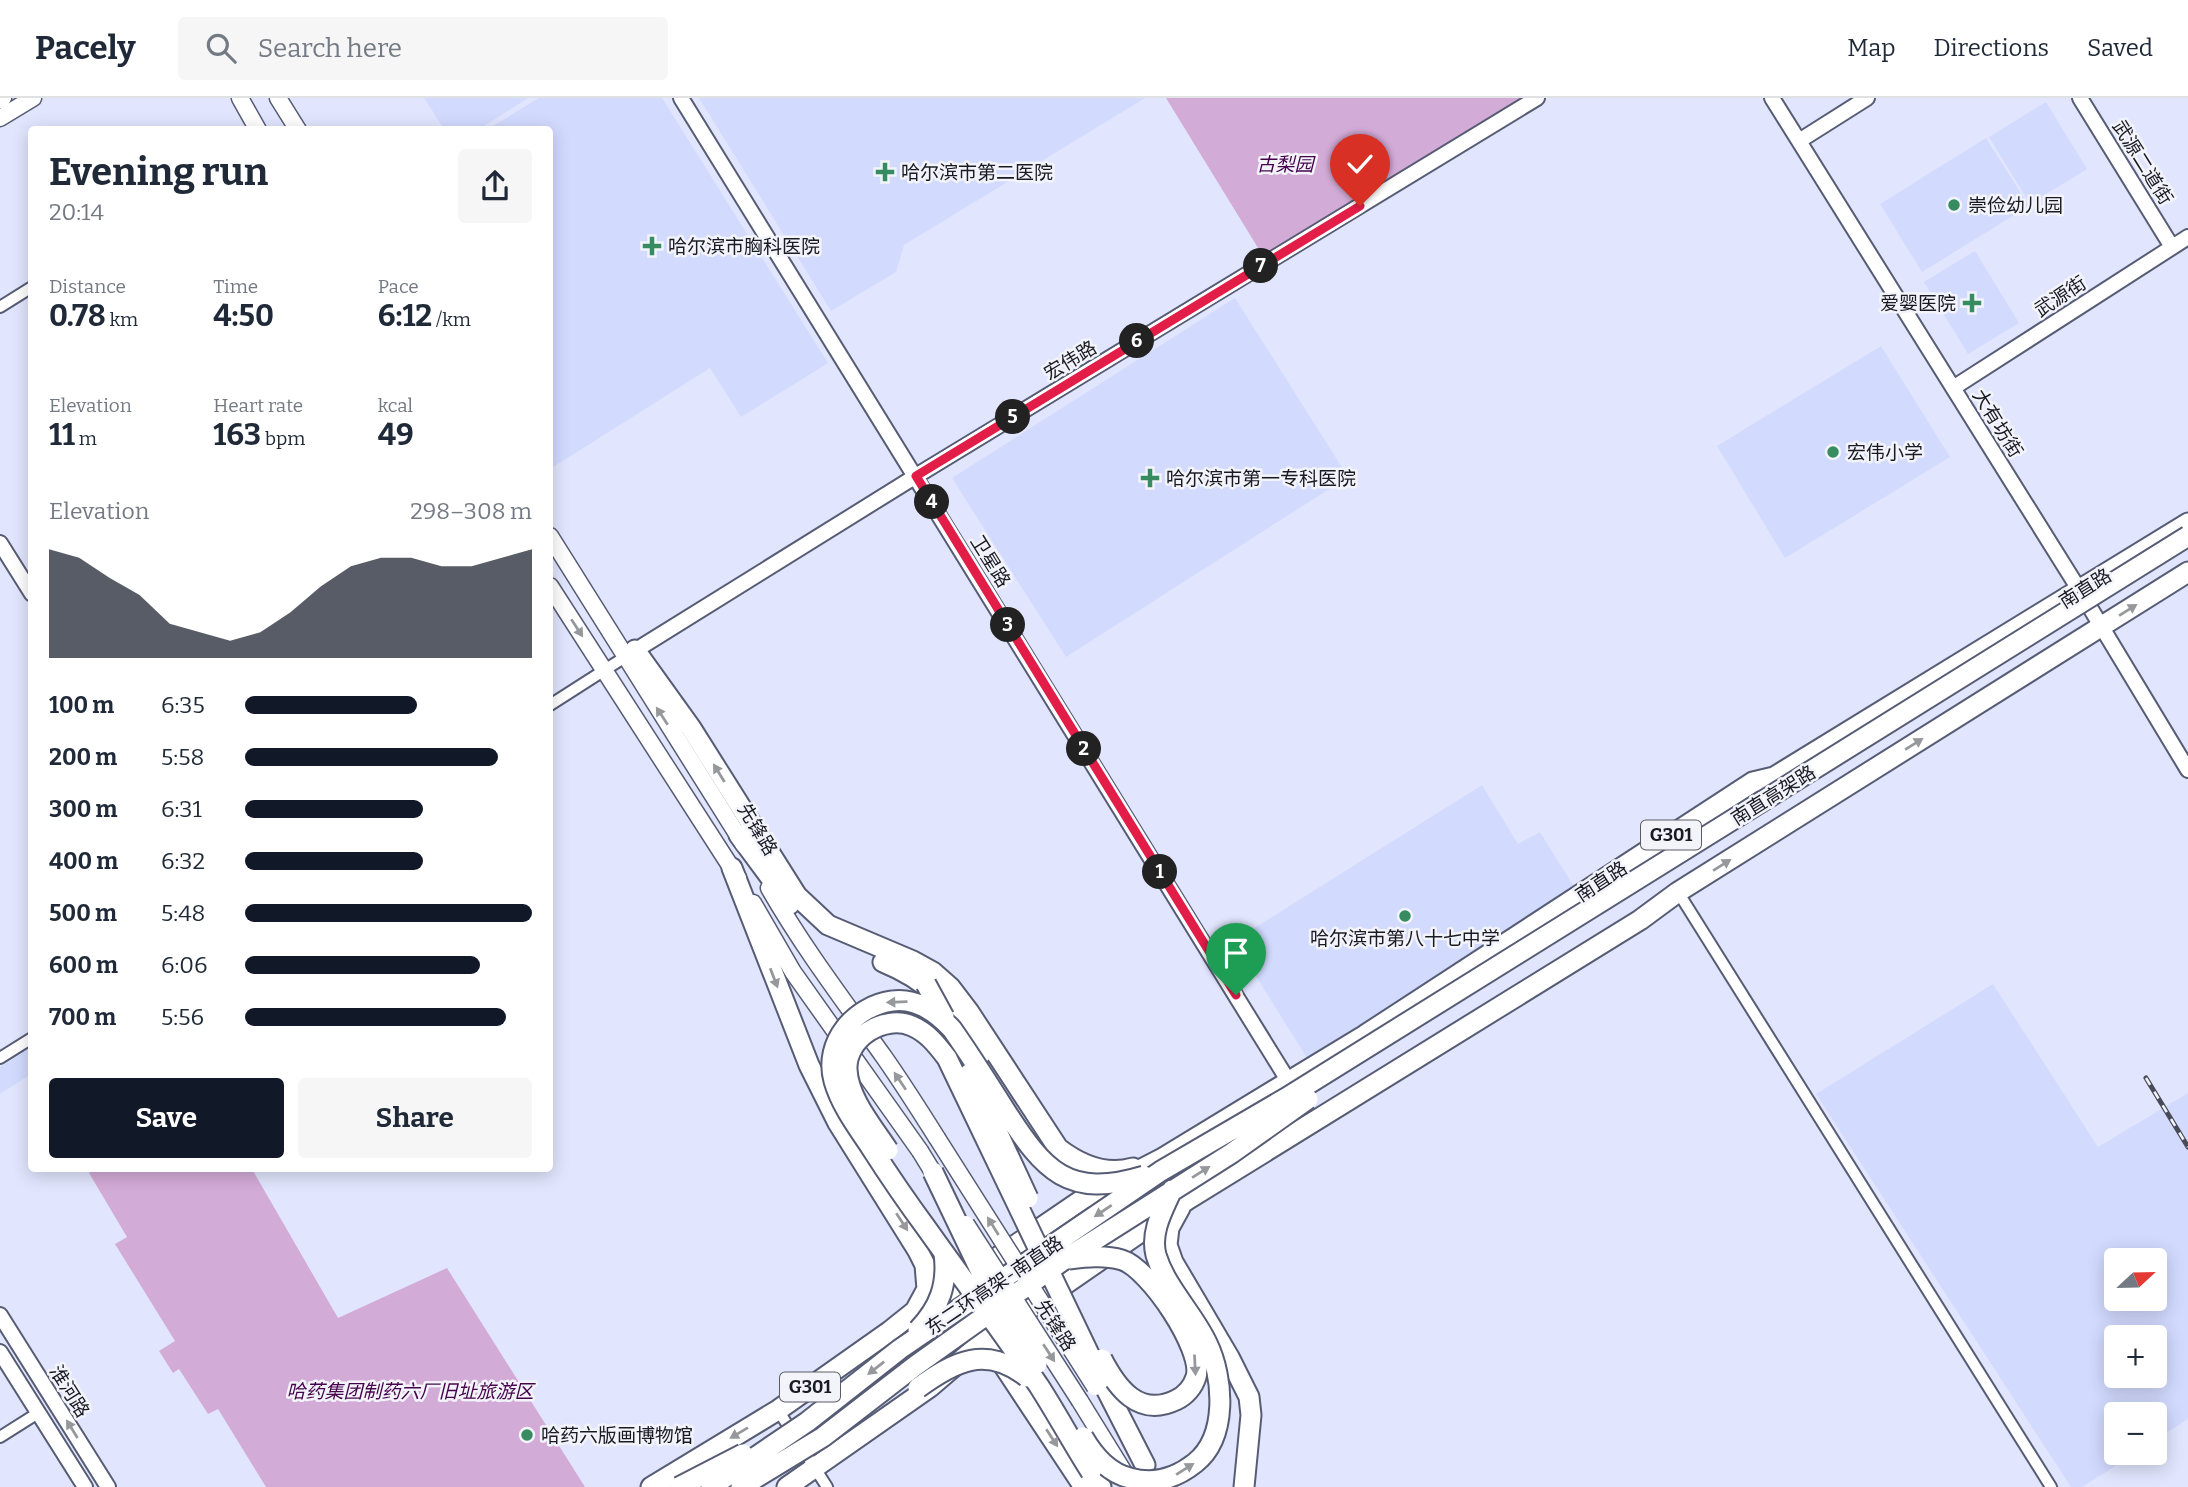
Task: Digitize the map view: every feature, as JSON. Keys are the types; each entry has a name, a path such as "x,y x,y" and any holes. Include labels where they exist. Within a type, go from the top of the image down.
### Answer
{"highway":[{"name":"南直路","path":"1161,1165 1290,1096 1753,782 1774,777 2188,523"},
{"name":"南直高架路","path":"1290,1096 2188,536"},
{"name":"南直高架路","path":"1290,1096 2188,550"},
{"name":"G301","path":"924,1387 1180,1195 1640,920 1678,892 2188,572"},
{"path":"630,654 691,729 797,896 807,907 838,930 933,972 950,988 969,1012 1058,1148 1074,1160 1095,1169 1110,1170 1161,1165"},
{"path":"1216,1137 1248,1109 1741,800 1753,782"},
{"path":"738,835 809,926 860,953 908,973 926,984 948,1005 1040,1141 1076,1180"},
{"path":"732,868 809,1065 838,1123 908,1232 925,1265 927,1289 948,1291 954,1295 986,1339 1030,1388"},
{"path":"1231,1153 1301,1119 1610,929 1640,920"},
{"path":"926,984 1110,1374 1123,1392 1137,1402 1147,1405 1167,1404 1184,1395 1197,1375 1196,1357 1151,1280 1123,1260 1096,1256 1065,1259"},
{"path":"1092,1482 849,1114 833,1078 832,1062 841,1033 861,1012 877,1005 894,1000 927,1007 952,1029 1033,1153 1046,1166 1076,1180 1105,1184 1126,1182 1161,1165"},
{"path":"900,1349 933,1314 943,1292 946,1276 943,1245 930,1217 856,1099 847,1070 848,1058 860,1037 884,1023 911,1025 932,1038 947,1059 1098,1382 1145,1465"},
{"name":"东二环高架-南直路","path":"711,1487 807,1422 900,1349 1161,1165 1290,1096"},
{"name":"东二环高架-南直路","path":"741,1487 822,1437 915,1366 1065,1259 1180,1195 1231,1153 1290,1096"},
{"path":"948,1291 1083,1199 1161,1165"},
{"path":"933,1172 980,1270 1092,1451 1107,1468 1127,1478 1142,1481 1176,1475 1200,1460 1211,1444 1220,1416 1216,1373 1208,1345"},
{"path":"1180,1195 1154,1234 1157,1257 1164,1275 1227,1376 1234,1392 1238,1412 1233,1487"},
{"path":"1180,1195 1169,1228 1167,1245 1173,1262 1229,1357 1249,1397 1251,1415 1244,1487"},
{"name":"G301","path":"651,1487 778,1410 890,1331 915,1311 927,1289"},
{"path":"787,1487 864,1427 953,1365 981,1359 997,1360 1007,1364 1030,1388"},
{"path":"679,1487 807,1422"},
{"path":"760,1487 822,1437"}],"main road":[{"path":"0,118 33,98"},
{"path":"240,98 256,126"},
{"path":"278,98 296,126"},
{"name":"卫星路","path":"681,98 916,476 1290,1096"},
{"name":"宏伟路","path":"630,654 916,476 1537,98"},
{"name":"大有坊街","path":"1772,98 2080,591 2188,770"},
{"path":"1799,141 1867,98"},
{"name":"武源二道街","path":"2080,98 2172,247"},
{"name":"武源街","path":"1953,387 2188,237"},
{"name":"先锋路","path":"553,540 630,654 793,930 883,1056 1098,1382"},
{"path":"0,544 28,588"},
{"path":"0,557 28,601"},
{"name":"先锋路","path":"553,591 732,868 793,972 920,1151 1133,1487"},
{"name":"淮河路","path":"0,1315 108,1487"},
{"name":"淮河路","path":"0,1352 85,1487"},
{"path":"1145,1465 1156,1487"}],"street":[{"path":"0,307 28,290"},
{"path":"553,703 630,654"},
{"path":"1678,892 2051,1487"},
{"path":"0,1058 28,1040"},
{"path":"1161,1165 1180,1195"},
{"path":"778,1410 820,1463 827,1487"},
{"path":"0,1437 38,1413"}],"shaded area":[{"path":"424,98 528,98 484,126 442,126"},
{"name":"哈尔滨市胸科医院","path":"539,98 662,98 828,363 741,417 710,368 553,467 553,126 493,126"},
{"name":"哈尔滨市第二医院","path":"699,98 1145,98 904,245 896,272 831,311"},
{"path":"2046,102 2087,169 2030,204 1989,137"},
{"name":"崇俭幼儿园","path":"1986,138 2029,206 1922,272 1880,204"},
{"name":"爱婴医院","path":"1975,251 2019,323 1968,354 1924,282"},
{"name":"哈尔滨市第一专科医院","path":"1235,298 1348,477 1066,657 952,478"},
{"name":"宏伟小学","path":"1881,346 1950,457 1785,558 1717,446"},
{"name":"哈尔滨市第八十七中学","path":"1482,785 1518,844 1540,832 1576,890 1307,1058 1234,941"},
{"path":"1993,984 2098,1147 2188,1093 2188,1419 2167,1433 2167,1402 2104,1402 2104,1465 2117,1465 2082,1487 2071,1487 1816,1094"},
{"path":"28,1041 28,1076 0,1094 0,1067 22,1053 19,1047"}],"green space":[{"name":"古梨园","path":"1166,98 1524,98 1263,256"},
{"name":"哈药集团制药六厂旧址旅游区","path":"254,1172 338,1318 447,1268 585,1487 266,1487 218,1409 208,1414 179,1369 173,1373 159,1351 175,1341 115,1244 127,1237 89,1173"}],"railway":[{"path":"2146,1078 2188,1147"}],"place":[{"name":"哈尔滨市第二医院","path":"885,172"},
{"name":"崇俭幼儿园","path":"1954,205"},
{"name":"哈尔滨市胸科医院","path":"652,246"},
{"name":"爱婴医院","path":"1972,303"},
{"name":"宏伟小学","path":"1833,452"},
{"name":"哈尔滨市第一专科医院","path":"1150,478"},
{"name":"哈尔滨市第八十七中学","path":"1405,916"},
{"name":"哈药六版画博物馆","path":"527,1435"}],"route":[{"path":"1236,995 916,476 1360,206"}]}
